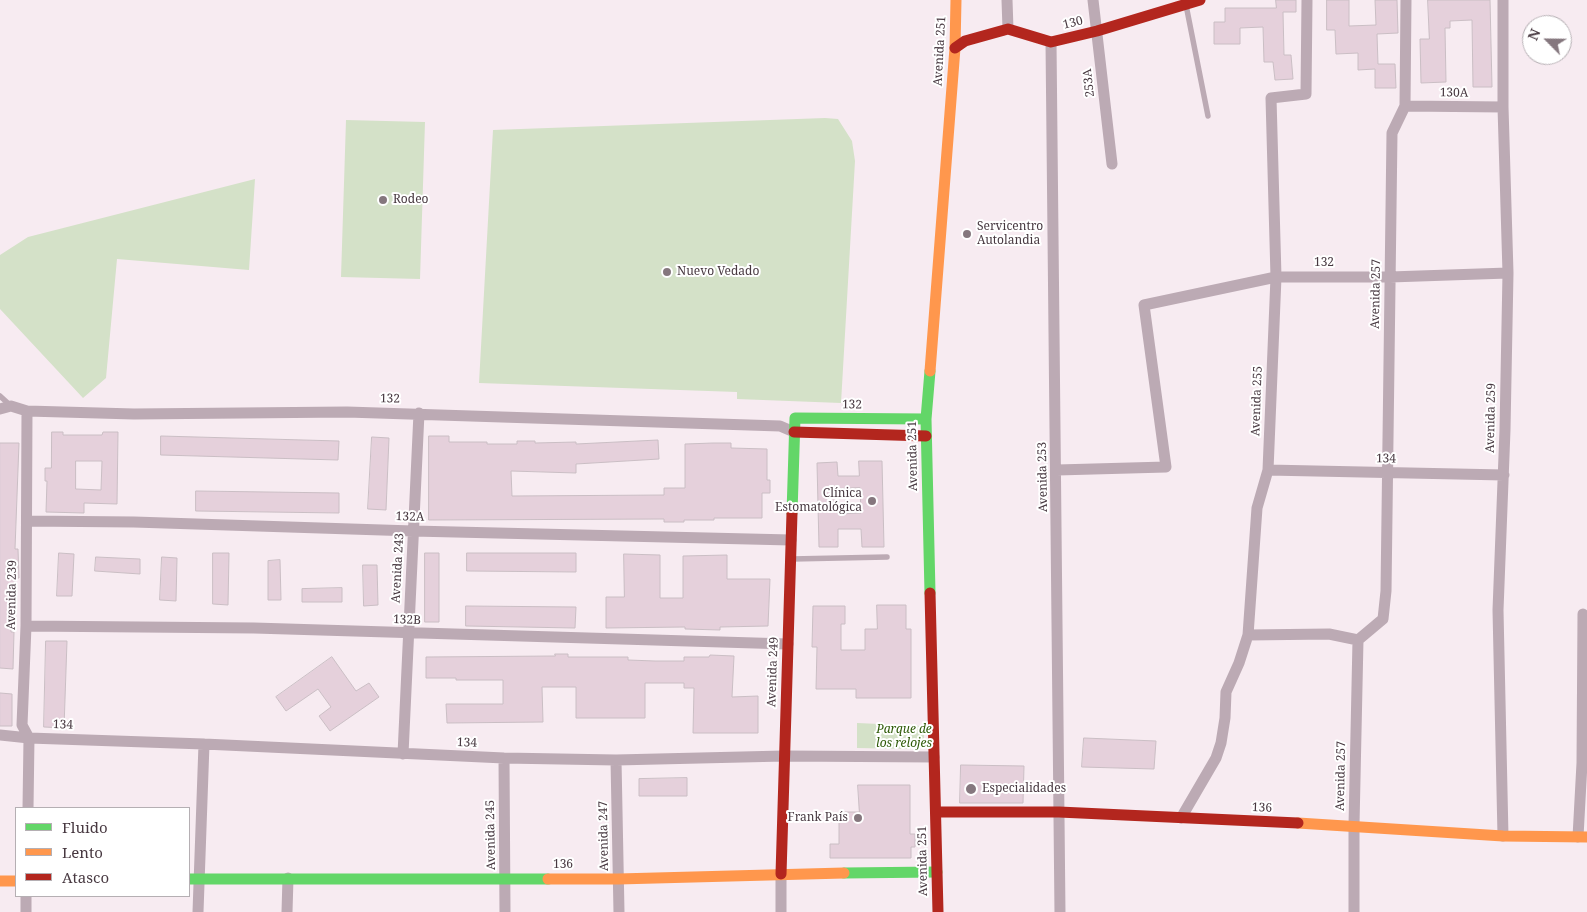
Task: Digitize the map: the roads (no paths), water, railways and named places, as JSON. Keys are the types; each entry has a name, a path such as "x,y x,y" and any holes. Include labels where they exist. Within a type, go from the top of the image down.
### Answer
{"street":[{"name":"Avenida 251","path":"938,912 926,419 955,48 956,0"},
{"path":"955,48 965,41 1008,29 1007,0"},
{"name":"253A","path":"1093,0 1112,164"},
{"name":"130","path":"1008,29 1051,42 1097,31 1185,2 1200,0"},
{"name":"Avenida 255","path":"1181,818 1216,758 1222,735 1226,692 1239,663 1248,635 1257,508 1268,470 1276,277 1271,98 1306,94 1307,0"},
{"name":"Avenida 257","path":"1354,912 1358,640 1384,619 1386,591 1392,132 1405,106 1406,0"},
{"name":"Avenida 259","path":"1503,836 1498,610 1504,474 1508,273 1503,107 1504,0"},
{"name":"Avenida 253","path":"1051,42 1057,470 1060,912"},
{"name":"130A","path":"1405,106 1503,107"},
{"name":"132","path":"1057,470 1166,467 1144,305 1276,277 1508,273"},
{"name":"132","path":"6,408 27,411 134,414 419,413 780,426 794,432 926,436"},
{"name":"Avenida 239","path":"27,411 26,626 22,725 29,738 28,807"},
{"name":"Avenida 243","path":"403,754 419,413"},
{"name":"132","path":"780,426 795,418 926,419"},
{"name":"Avenida 249","path":"781,912 795,418"},
{"name":"134","path":"1268,470 1504,474"},
{"name":"132A","path":"27,521 141,522 791,540"},
{"path":"1582,837 1583,614"},
{"name":"132B","path":"26,626 254,628 788,644"},
{"path":"1248,635 1329,634 1358,640"},
{"name":"134","path":"0,736 504,758 616,760 784,756 934,757"},
{"path":"198,912 194,879 204,744"},
{"name":"Avenida 245","path":"504,758 505,912"},
{"name":"Avenida 247","path":"616,760 619,912"},
{"name":"136","path":"936,812 1059,812 1354,825 1503,836 1582,837"},
{"name":"136","path":"194,879 618,879 937,872"},
{"path":"287,912 288,878"},
{"path":"0,881 15,881"},
{"path":"26,897 26,912"}],"lane":[{"path":"1185,2 1208,116"},
{"path":"0,396 6,408"},
{"path":"790,559 887,557"}],"place":[{"name":"Rodeo","path":"383,200"},
{"name":"Servicentro Autolandia","path":"967,234"},
{"name":"Nuevo Vedado","path":"667,272"},
{"name":"Clínica Estomatológica","path":"872,501"},
{"name":"Especialidades","path":"971,789"},
{"name":"Frank País","path":"858,818"}],"park label":[{"name":"Parque de los relojes","path":"904,737"}]}
